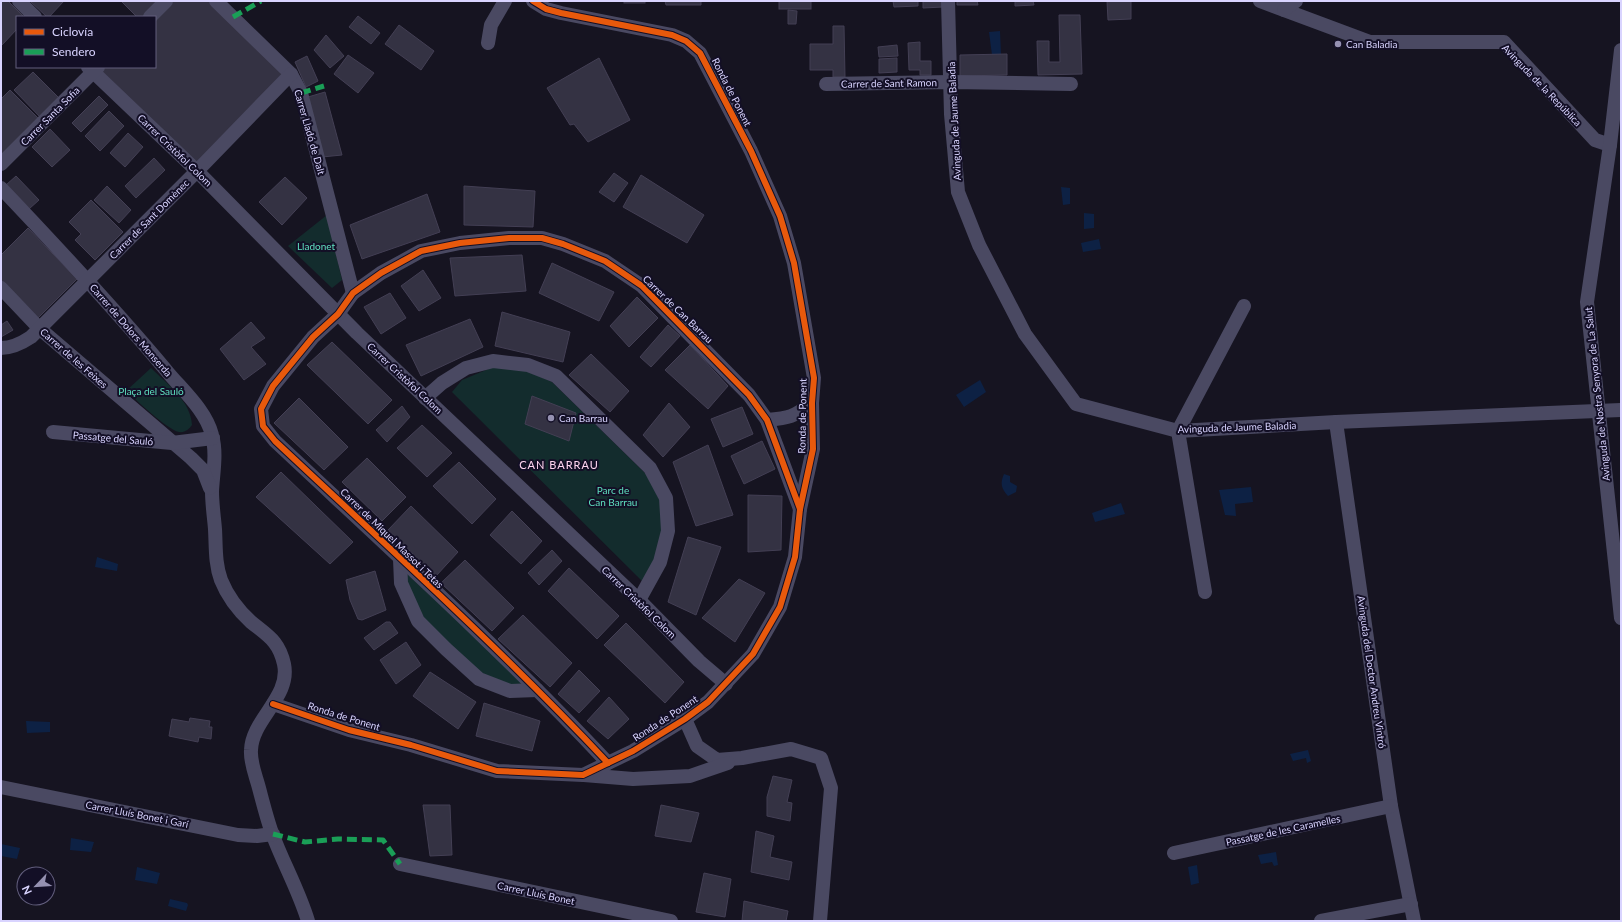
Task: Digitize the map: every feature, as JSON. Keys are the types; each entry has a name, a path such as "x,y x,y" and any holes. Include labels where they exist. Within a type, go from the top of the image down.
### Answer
{"street":[{"path":"18,1 34,16"},
{"path":"151,16 166,1"},
{"name":"Carrer Lladó de Dalt","path":"216,1 291,74 301,93 353,293"},
{"path":"488,43 491,25 505,1"},
{"name":"Ronda de Ponent","path":"273,704 349,730 411,745 497,771 583,775 633,751 685,719 708,702 753,654 780,607 795,557 800,509 813,449 812,402 814,378 794,264 780,216 751,151 700,53 686,41 672,35 561,13 546,9 533,1"},
{"name":"Avinguda de Jaume Baladia","path":"948,1 951,114 958,192 979,245 1025,334 1076,404 1178,431 1336,422 1621,410"},
{"name":"Avinguda de la República","path":"1260,1 1370,42 1504,42 1596,140 1615,143"},
{"path":"1284,10 1296,1"},
{"name":"Avinguda de Nostra Senyora de La Salut","path":"1621,50 1615,143 1587,302 1621,618"},
{"name":"Carrer Santa Sofia","path":"1,164 93,69"},
{"name":"Carrer Cristòfol Colom","path":"93,69 197,171 338,314 638,600 699,661 726,684"},
{"name":"Carrer de Sant Domènec","path":"1,348 8,348 22,343 31,337 197,171 291,74"},
{"name":"Carrer de Sant Ramon","path":"826,84 951,82 1071,84"},
{"name":"Carrer de Dolors Monserda","path":"1,188 88,280 195,405 208,424 213,438 214,459 212,494"},
{"name":"Carrer de Can Barrau","path":"338,314 353,293 381,273 421,251 460,243 509,238 542,238 563,244 605,261 642,286 749,395 767,420 800,509"},
{"name":"Carrer de les Feixes","path":"1,288 39,328 191,458 203,470 212,494"},
{"path":"1205,592 1178,431 1244,306"},
{"name":"Carrer de Miquel Massot i Tetas","path":"338,314 313,337 273,386 260,409 263,426 275,441 537,690 608,763"},
{"path":"425,398 442,383 466,368 493,361 528,365 556,376 650,468 666,498 668,531 660,562 638,600"},
{"path":"767,420 788,418 799,413 812,402"},
{"name":"Avinguda del Doctor Andreu Vintró","path":"1336,422 1391,806 1414,921"},
{"name":"Passatge del Sauló","path":"53,432 172,443"},
{"path":"172,443 213,438"},
{"path":"212,494 218,570 224,589 249,620 270,637 279,647 285,667 284,683 255,733 251,751 253,767 273,834 308,921"},
{"name":"Carrer de Miquel Massot i Tetas","path":"400,559 400,583 418,620 446,649 479,679 510,691 537,690"},
{"path":"685,719 696,746 717,760 742,758 791,749 821,758 831,788 820,921"},
{"path":"583,775 633,779 690,776 742,758"},
{"name":"Carrer Lluís Bonet i Garí","path":"1,787 238,835 257,836 273,834"},
{"name":"Passatge de les Caramelles","path":"1174,853 1391,806"},
{"name":"Carrer Lluís Bonet","path":"400,864 671,921"},
{"path":"1321,921 1411,904"}],"green space":[{"name":"Lladonet","path":"327,215 342,280 332,288 288,246"},
{"name":"Parc de Can Barrau","path":"498,365 528,371 552,382 646,474 660,501 662,533 655,561 643,582 452,392 462,380"},
{"name":"Plaça del Sauló","path":"151,368 183,401 191,416 192,425 187,430 179,432 173,430 126,391"},
{"path":"401,562 533,689 479,678 419,620"}],"water":[{"path":"1000,31 1001,55 992,55 989,32"},
{"path":"1061,187 1070,188 1070,204 1063,205"},
{"path":"1084,213 1094,214 1094,228 1084,229"},
{"path":"1099,239 1101,249 1083,252 1081,243"},
{"path":"980,380 986,392 964,407 956,395"},
{"path":"1004,474 1010,476 1010,482 1017,486 1016,492 1008,496 1002,485"},
{"path":"1251,487 1253,502 1235,504 1236,516 1225,515 1219,490"},
{"path":"1121,503 1125,514 1095,522 1092,513"},
{"path":"97,557 118,564 117,571 95,567"},
{"path":"26,721 50,722 50,732 27,733"},
{"path":"1308,750 1311,761 1307,763 1306,758 1293,761 1290,754"},
{"path":"71,838 94,842 91,852 70,850"},
{"path":"1,844 20,848 17,859 1,856"},
{"path":"1276,852 1278,865 1274,866 1272,862 1261,864 1258,855"},
{"path":"1197,865 1199,883 1191,885 1188,867"},
{"path":"137,867 160,873 157,884 135,880"},
{"path":"170,899 187,903 188,905 186,911 168,906"}],"building":[{"path":"1,1 8,1 23,16 16,16 16,30 2,45"},
{"path":"30,1 64,1 50,16 46,16"},
{"path":"121,1 157,1 143,16 136,16"},
{"path":"171,1 212,1 287,73 197,167 99,72 103,68 156,68 156,16"},
{"path":"624,1 645,1 645,3 624,3"},
{"path":"665,1 701,1 701,5 666,5"},
{"path":"779,1 811,1 811,9 779,9"},
{"path":"893,1 918,1 918,6 894,7"},
{"path":"923,1 942,1 943,7 923,8"},
{"path":"957,1 977,1 978,5 957,5"},
{"path":"1015,1 1033,1 1034,5 1015,6"},
{"path":"1107,1 1131,1 1131,19 1108,20"},
{"path":"788,10 797,11 796,24 788,24"},
{"path":"1059,15 1080,15 1082,74 1038,75 1037,41 1049,41 1049,62 1060,62"},
{"path":"358,16 380,33 371,44 349,27"},
{"path":"399,25 434,51 421,70 385,44"},
{"path":"833,26 844,26 845,77 833,77 833,70 810,70 810,44 833,44"},
{"path":"326,35 344,56 330,68 314,50"},
{"path":"920,42 920,61 931,61 931,75 920,75 920,70 909,70 908,43"},
{"path":"897,45 898,56 879,57 878,47"},
{"path":"1007,54 1007,75 960,76 960,55"},
{"path":"348,55 374,73 358,93 334,74"},
{"path":"307,56 318,81 306,87 295,62"},
{"path":"599,58 630,120 588,142 574,124 570,125 547,88"},
{"path":"897,58 897,72 879,73 879,59"},
{"path":"33,72 59,98 40,117 14,90"},
{"path":"10,90 38,118 1,155 1,99"},
{"path":"325,92 342,155 322,157 308,97"},
{"path":"99,96 108,105 81,132 72,123"},
{"path":"109,111 124,126 100,151 85,136"},
{"path":"50,129 70,150 52,167 32,147"},
{"path":"128,133 143,147 125,167 110,153"},
{"path":"154,158 165,170 136,198 125,186"},
{"path":"614,173 628,183 614,202 599,192"},
{"path":"641,175 704,215 687,243 623,207"},
{"path":"16,176 39,200 29,209 6,185"},
{"path":"285,177 307,198 282,225 259,202"},
{"path":"107,186 131,210 119,223 94,200"},
{"path":"464,186 535,191 533,227 464,225"},
{"path":"427,194 440,232 362,259 350,225"},
{"path":"91,200 123,232 95,260 75,240 81,234 69,222"},
{"path":"28,228 77,279 38,318 1,280 1,255"},
{"path":"522,255 526,291 455,296 450,258"},
{"path":"552,263 614,292 599,321 539,293"},
{"path":"423,270 441,298 419,311 401,286"},
{"path":"390,293 406,318 381,334 364,307"},
{"path":"637,297 658,318 629,347 610,326"},
{"path":"502,312 570,332 563,362 495,346"},
{"path":"470,319 483,347 421,376 406,345"},
{"path":"7,321 13,330 1,337 1,325"},
{"path":"251,322 265,338 251,347 266,364 244,380 220,349"},
{"path":"668,325 680,336 651,367 640,357"},
{"path":"332,342 392,400 368,424 307,365"},
{"path":"690,345 728,386 708,409 665,370"},
{"path":"591,354 629,391 610,412 569,375"},
{"name":"Can Barrau","path":"532,396 576,413 569,441 525,424"},
{"path":"299,398 348,447 324,470 274,423"},
{"path":"669,403 690,427 663,457 643,435"},
{"path":"402,406 410,417 387,442 376,430"},
{"path":"742,407 753,434 723,447 711,419"},
{"path":"422,425 452,453 427,477 397,448"},
{"path":"762,441 775,469 744,484 731,456"},
{"path":"708,445 733,515 696,526 673,462"},
{"path":"367,458 406,497 382,521 342,482"},
{"path":"459,462 496,499 472,524 433,486"},
{"path":"281,472 353,542 330,564 256,497"},
{"path":"748,495 782,496 781,550 748,552"},
{"path":"411,506 458,552 436,576 388,530"},
{"path":"512,511 542,541 521,564 490,535"},
{"path":"688,537 721,547 696,615 668,602"},
{"path":"552,550 562,561 539,585 528,573"},
{"path":"465,560 514,608 492,631 441,583"},
{"path":"569,568 619,616 597,639 548,591"},
{"path":"375,571 386,610 362,620 358,619 350,600 346,580"},
{"path":"739,579 765,593 735,642 702,618"},
{"path":"523,615 572,663 550,687 498,639"},
{"path":"386,622 390,622 398,633 374,650 364,638"},
{"path":"626,623 684,682 665,703 604,645"},
{"path":"406,642 421,665 396,684 380,660"},
{"path":"579,670 600,691 579,713 558,694"},
{"path":"430,672 476,702 458,729 413,696"},
{"path":"609,697 629,719 608,739 587,721"},
{"path":"484,703 540,721 532,751 476,736"},
{"path":"190,718 210,721 209,727 212,727 211,739 199,737 198,742 169,736 172,719 189,722"},
{"path":"773,776 792,780 787,802 792,803 790,821 767,816 767,797"},
{"path":"423,805 450,805 452,855 430,856"},
{"path":"661,805 699,813 691,842 655,836"},
{"path":"756,831 774,836 770,857 792,862 789,880 751,872"},
{"path":"704,873 731,879 725,917 696,912"},
{"path":"744,901 788,911 786,921 742,921"}],"marked path":[{"path":"233,17 261,1"},
{"path":"301,93 324,86"},
{"path":"273,834 305,842 338,839 383,840 400,864"}],"cycle path":[{"path":"273,704 349,730 411,745 497,771 583,775 633,751 685,719 708,702 753,654 780,607 795,557 800,509 813,449 812,403 814,378 794,263 780,216 751,151 700,53 686,41 672,35 561,13 546,9 533,1"},
{"path":"608,763 486,640 402,559 275,441 263,426 261,409 273,386 313,337 338,314 353,293 381,273 421,251 460,243 509,238 542,238 563,244 605,261 642,286 749,395 767,420 800,509"}],"place":[{"name":"Can Baladia","path":"1338,44"},
{"name":"Can Barrau","path":"551,418"}],"district":[{"name":"CAN BARRAU","path":"559,464"}]}
